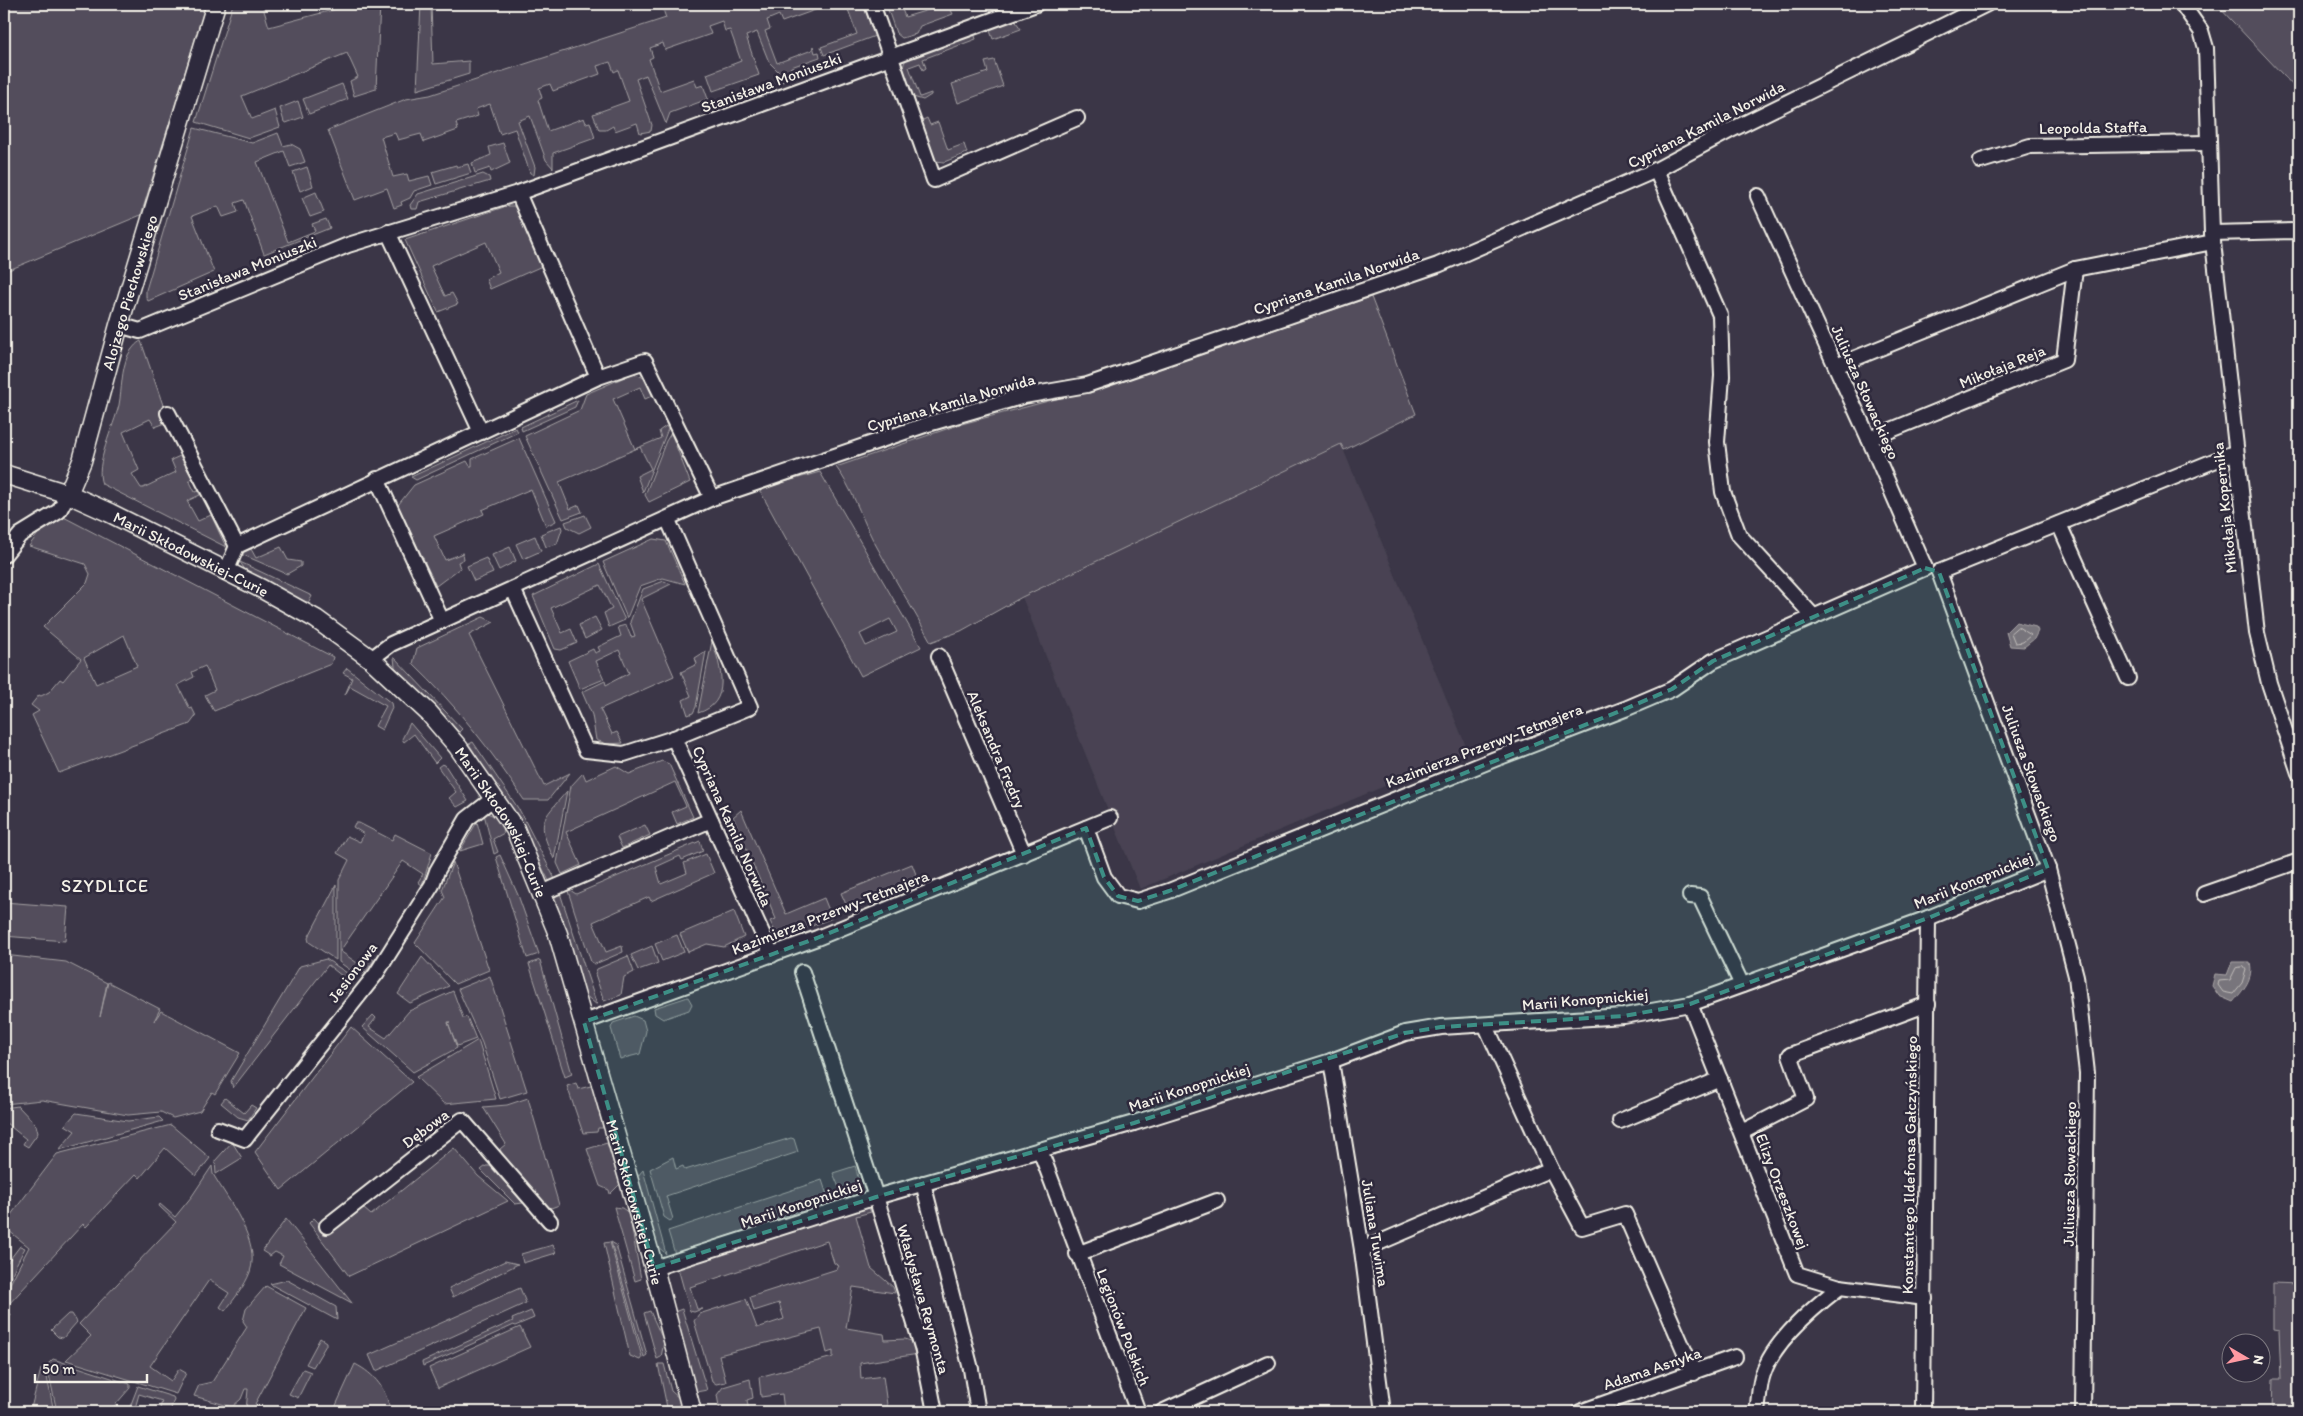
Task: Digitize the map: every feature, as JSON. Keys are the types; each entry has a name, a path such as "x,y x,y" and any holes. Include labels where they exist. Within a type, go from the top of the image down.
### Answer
{"street":[{"name":"Alojzego Piechowskiego","path":"4,555 20,535 60,511 82,461 119,325 216,4"},
{"path":"872,4 934,180 1077,118"},
{"name":"Cypriana Kamila Norwida","path":"371,659 392,644 668,520 712,498 928,424 1024,396 1087,385 1438,265 1656,170 1729,131 1988,4"},
{"name":"Mikołaja Kopernika","path":"2182,4 2201,31 2206,48 2208,143 2213,237 2257,633 2269,683 2299,773"},
{"name":"Stanisława Moniuszki","path":"119,325 140,331 287,270 388,232 518,193 891,57 1027,5"},
{"name":"Leopolda Staffa","path":"1981,161 2030,146 2208,143"},
{"path":"1656,170 1720,315 1722,376 1717,442 1723,492 1739,535 1814,616"},
{"path":"518,193 598,377"},
{"name":"Juliusza Słowackiego","path":"1758,196 1869,439 1924,568"},
{"path":"1836,366 2075,269 2213,237 2296,231 2299,234"},
{"path":"388,232 481,432"},
{"name":"Mikołaja Reja","path":"1869,439 2064,360 2075,269"},
{"path":"226,572 237,546 598,377 644,361 712,498"},
{"path":"168,413 237,546"},
{"path":"1924,568 1939,572 2236,452"},
{"name":"Marii Skłodowskiej-Curie","path":"4,474 68,494 316,619 371,659 429,713 458,747 515,829 558,934 654,1268 692,1412"},
{"path":"378,479 442,621"},
{"name":"Cypriana Kamila Norwida","path":"513,589 586,750 624,754 674,738 750,706 668,520"},
{"path":"2059,524 2128,678"},
{"name":"Kazimierza Przerwy-Tetmajera","path":"1086,828 1104,877 1118,896 1138,901 1169,891 1495,759 1625,709 1672,689 1713,661 1924,568"},
{"name":"Juliusza Słowackiego","path":"1939,572 2048,869 2076,976 2087,1073 2083,1412"},
{"name":"Aleksandra Fredry","path":"939,656 1024,854"},
{"name":"Cypriana Kamila Norwida","path":"674,738 772,955"},
{"name":"Jesionowa","path":"218,1128 245,1139 376,974 432,885 437,870 467,819 494,798"},
{"name":"Kazimierza Przerwy-Tetmajera","path":"584,1022 772,955 1110,818"},
{"path":"542,893 711,820"},
{"path":"2204,894 2299,861"},
{"name":"Marii Konopnickiej","path":"654,1268 876,1197 1040,1150 1330,1060 1405,1033 1442,1027 1486,1026 1624,1016 1690,1004 1928,918 2048,869"},
{"path":"1690,896 1700,898 1742,985"},
{"name":"Konstantego Ildefonsa Gałczyńskiego","path":"1923,1412 1928,918"},
{"name":"Władysława Reymonta","path":"802,972 876,1197 922,1347 935,1412"},
{"name":"Elizy Orzeszkowej","path":"1690,1004 1797,1274 1840,1287 1925,1298"},
{"path":"1742,1132 1806,1099 1790,1055 1928,1004"},
{"path":"1486,1026 1551,1169 1582,1228 1625,1214 1694,1373"},
{"name":"Juliana Tuwima","path":"1330,1060 1362,1250 1383,1412"},
{"path":"1620,1121 1720,1079"},
{"name":"Dębowa","path":"327,1226 462,1120 550,1221"},
{"name":"Legionów Polskich","path":"1040,1150 1077,1254 1138,1412"},
{"path":"1362,1250 1551,1169"},
{"path":"923,1183 970,1368 978,1412"},
{"name":"Legionów Polskich","path":"1077,1254 1217,1201"},
{"path":"1757,1412 1763,1374 1774,1352 1820,1302 1840,1287"},
{"name":"Adama Asnyka","path":"1580,1412 1735,1357"},
{"path":"1162,1412 1268,1363"}],"highlighted area":[{"path":"1925,568 1939,572 2048,869 1928,918 1690,1004 1624,1016 1441,1027 1405,1033 1134,1123 876,1197 654,1268 584,1022 817,938 1086,828 1104,877 1118,896 1138,901 1169,891 1672,689 1713,661"}],"shaded area":[{"path":"4,4 206,4 141,215 4,272"},
{"path":"233,4 262,4 269,27 355,4 380,4 376,89 354,96 350,81 358,77 347,53 242,96 252,119 275,110 280,127 249,138 196,122"},
{"path":"421,4 431,4 433,64 469,61 469,74 417,90"},
{"path":"661,4 829,5 782,22 779,15 767,20 770,29 765,31 777,63 812,50 813,46 815,53 819,52 820,57 791,67 782,82 780,73 769,62 757,32 746,36 759,75 713,91 707,74 741,61 730,30 725,31 722,21 708,26 711,34 665,50 663,43 650,48 653,57 649,59 660,91 694,79 697,87 703,85 708,99 670,113 666,124 646,75 636,79 652,125 651,131 640,133 637,123 615,131 613,126 606,130 599,130 593,114 629,101 618,70 614,72 610,62 597,66 600,74 553,91 550,84 539,88 542,98 538,100 548,131 584,118 586,123 590,122 595,138 553,153 553,168 546,160 530,116 518,121 535,167 534,175 530,173 515,129 500,134 490,104 476,109 478,116 456,123 458,130 424,142 421,134 398,140 395,133 381,137 393,177 407,174 409,181 429,176 432,185 414,191 410,198 401,202 402,205 394,208 387,188 355,200 328,130 406,99 430,95 666,18"},
{"path":"846,4 863,4 875,36 824,55 821,47 857,34"},
{"path":"886,4 900,4 905,17 948,4 953,14 920,26 916,34 902,38 896,33"},
{"path":"2216,4 2299,4 2299,92"},
{"path":"1014,19 1021,29 993,39 989,28"},
{"path":"974,33 976,39 923,59 926,68 923,70 920,63 909,67 920,97 931,93 931,95 923,100 913,97 905,82 903,71 905,60 909,56"},
{"path":"994,60 1003,86 958,103 952,84 988,72 985,62"},
{"path":"342,84 348,99 309,114 303,99"},
{"path":"298,101 303,117 284,122 280,108"},
{"path":"927,118 930,125 938,122 948,150 964,144 967,153 944,162 936,161 921,126 921,121"},
{"path":"194,128 252,143 278,133 283,146 291,144 300,149 305,162 290,167 284,151 257,162 288,242 315,231 312,224 326,219 330,228 264,254 244,200 235,203 238,212 223,217 218,206 192,216 214,272 148,301 146,290"},
{"path":"503,143 510,163 491,172 490,168 475,173 472,163 491,155 489,147"},
{"path":"468,164 471,173 436,184 432,172 456,165 457,167"},
{"path":"307,167 313,186 300,191 293,172"},
{"path":"483,174 489,177 490,181 419,202 417,209 411,209 410,205 418,194"},
{"path":"316,192 324,212 310,217 302,198"},
{"path":"507,206 514,206 517,211 542,266 490,289 486,279 499,272 486,242 431,266 445,296 452,293 458,304 438,312 405,240"},
{"path":"1371,297 1416,414 1344,450 1341,444 1022,597 961,631 931,642 879,551 851,492 836,467 958,425 1120,382"},
{"path":"141,341 164,408 161,414 163,424 155,427 150,419 123,432 139,470 132,474 141,488 143,488 176,472 171,460 180,456 192,478 189,480 195,492 198,491 200,495 187,501 198,521 211,515 226,547 102,484 100,476 103,456 119,405 126,361 132,349"},
{"path":"634,373 648,380 654,395 645,399 640,387 613,399 635,449 661,438 659,431 666,426 668,429 643,492 637,476 651,469 640,447 559,482 570,509 579,505 582,512 563,519 525,436 580,410 586,394"},
{"path":"578,400 575,407 522,431 521,427"},
{"path":"516,428 518,432 416,480 411,477"},
{"path":"671,433 690,482 649,502 645,495 666,441"},
{"path":"519,438 556,521 546,526 531,489 482,510 484,514 434,536 445,560 463,553 464,559 458,562 460,568 436,586 398,505 414,485 467,461 472,466 472,459"},
{"path":"1341,444 1468,751 1140,889 1022,597"},
{"path":"820,472 921,647 861,676 759,489","holes":["890,619 897,632 866,646 860,634"]},
{"path":"54,512 333,657 331,664 214,711 205,695 215,690 205,666 192,672 194,677 178,685 190,709 192,708 196,716 190,724 59,773 32,715 39,711 31,705 39,695 41,696 49,692 60,679 63,681 81,659 43,627 87,583 90,574 85,564 29,546","holes":["124,635 137,666 96,684 84,658"]},
{"path":"585,515 591,527 579,533 567,527 565,522"},
{"path":"561,526 562,529 557,544 546,547 541,534"},
{"path":"535,536 541,551 523,559 516,544"},
{"path":"653,539 666,541 685,584 663,578 640,586 627,618 603,562"},
{"path":"281,547 288,560 301,562 301,566 287,574 241,554 246,549 251,549 256,558"},
{"path":"510,547 516,561 499,570 492,555"},
{"path":"486,558 493,573 474,581 467,566"},
{"path":"240,562 312,596 309,602 303,602 247,573"},
{"path":"599,564 625,620 609,627 604,613 612,609 600,585 551,608 562,633 571,629 577,643 561,650 555,649 533,596"},
{"path":"664,581 671,584 641,599 674,676 600,709 612,734 617,732 623,743 607,744 596,740 592,715 582,692 605,681 606,685 629,673 619,650 596,661 604,679 580,689 568,661 593,649 595,653 600,651 598,647 621,636 618,627 626,625 631,637 635,636 630,622 643,589"},
{"path":"483,617 494,622 469,635 544,786 570,773 548,800 524,800 499,763 472,729 413,664 417,648"},
{"path":"595,617 602,630 585,639 579,625"},
{"path":"712,641 720,673 720,693 716,701 709,708 698,713"},
{"path":"706,651 696,707 693,713 688,715 683,700 691,696 681,672 697,664 695,658"},
{"path":"394,657 462,729 459,732 395,667"},
{"path":"347,668 391,703 392,708 382,730 375,726 386,706 350,686 345,695 352,678 343,673"},
{"path":"410,723 440,758 435,763 414,734 404,742 402,739"},
{"path":"473,742 520,811 556,881 549,881 520,824 469,744"},
{"path":"662,761 669,764 693,817 677,824 672,812 686,806 675,782 566,832 581,865 562,874 557,863 571,786 583,773 586,780 616,766 629,774"},
{"path":"442,764 445,765 468,801 457,807 449,798 456,792 438,767"},
{"path":"567,791 554,859 543,829 544,822 551,809"},
{"path":"741,810 786,914 824,898 832,918 789,935 777,936 770,921 776,919 733,817"},
{"path":"487,813 497,817 504,833 493,839 498,852 494,854 484,814"},
{"path":"477,822 483,844 460,851"},
{"path":"355,823 359,823 392,840 395,834 432,853 422,885 418,882 423,874 403,861 340,951 360,965 367,955 374,960 365,973 353,972 339,962 339,880 349,860 337,853 347,836 360,842 364,834 353,827"},
{"path":"645,825 650,835 622,848 617,837"},
{"path":"700,841 703,851 682,860 680,856 656,867 661,884 687,873 684,863 706,854 714,873 651,901 649,897 593,922 606,952 622,946 623,952 595,964 591,962 567,888 576,894"},
{"path":"500,855 518,895 539,954 527,958 496,857"},
{"path":"453,862 489,970 455,984 415,943 445,897 442,890"},
{"path":"912,864 919,882 849,911 841,893"},
{"path":"336,885 336,960 309,942 308,938"},
{"path":"559,890 597,1005 585,995 555,898"},
{"path":"4,902 68,907 65,941 4,936"},
{"path":"734,911 744,937 724,947 707,944 688,952 680,934"},
{"path":"677,935 684,952 662,961 655,944"},
{"path":"652,946 658,963 638,970 631,955"},
{"path":"4,955 66,962 107,983 100,1017 108,982 160,1009 154,1021 161,1011 240,1053 215,1094 212,1092 200,1111 173,1118 161,1112 128,1115 42,1100 4,1104"},
{"path":"628,956 634,972 624,977 621,995 604,1001 595,974 597,969"},
{"path":"422,957 449,986 410,1003 398,994"},
{"path":"326,959 356,979 344,994 339,990 347,980 328,965 233,1088 231,1081 300,966"},
{"path":"540,960 572,1074 565,1077 529,964"},
{"path":"490,976 527,1091 500,1099 482,1043 458,989"},
{"path":"453,991 463,1018 467,1017 476,1039 457,1046 451,1031 457,1048 413,1072 362,1027 373,1015 376,1018 369,1027 386,1038 409,1011"},
{"path":"688,997 692,1004 689,1010 663,1019 655,1014 654,1008"},
{"path":"634,1016 643,1020 646,1031 640,1054 620,1059 611,1028 613,1023"},
{"path":"351,1027 412,1082 281,1190 255,1152"},
{"path":"478,1040 496,1099 444,1104 416,1077"},
{"path":"576,1083 578,1089 593,1087 603,1128 598,1128 597,1132 583,1133 567,1086"},
{"path":"225,1098 244,1113 251,1105 256,1108 248,1120 238,1117 221,1103"},
{"path":"528,1098 559,1205 551,1208 542,1203 503,1157 500,1149 506,1144 483,1107 507,1105"},
{"path":"18,1106 36,1125 38,1133 28,1147 23,1144 26,1139 6,1123 4,1126 4,1108"},
{"path":"76,1113 128,1121 159,1117 163,1121 59,1150 75,1131 65,1125"},
{"path":"171,1125 210,1158 196,1176 165,1148 140,1178 136,1174 86,1227 83,1224 8,1305 10,1284 29,1247 4,1227 4,1224 57,1154"},
{"path":"791,1138 794,1139 798,1152 666,1196 673,1219 670,1221 664,1217 650,1169 673,1157 676,1169 683,1166 685,1170"},
{"path":"232,1142 242,1158 216,1174 215,1161"},
{"path":"607,1143 620,1184 610,1194 609,1190 600,1186 587,1149"},
{"path":"454,1148 478,1176 508,1201 349,1276 309,1223 314,1218 329,1234 363,1208 371,1215"},
{"path":"212,1166 213,1174 234,1208 247,1234 252,1260 250,1272 245,1282 225,1311 220,1307 229,1293 209,1280 150,1366 171,1381 179,1369 186,1373 176,1394 66,1360 91,1336 79,1324 176,1222 159,1206 160,1204 175,1217"},
{"path":"486,1166 490,1166 523,1203 515,1204 481,1170"},
{"path":"855,1166 858,1176 856,1189 843,1197 833,1173"},
{"path":"643,1170 666,1254 655,1244 638,1182 637,1177"},
{"path":"822,1180 829,1201 675,1254 668,1231"},
{"path":"614,1207 622,1208 629,1213 641,1279 635,1281"},
{"path":"860,1208 869,1208 871,1212 856,1216 871,1268 893,1287 895,1293 853,1287 846,1328 884,1334 885,1340 905,1339 918,1343 919,1354 860,1363 861,1379 883,1376 888,1412 873,1412 873,1410 780,1412 784,1411 782,1394 761,1397 759,1377 833,1357 833,1351 827,1353 821,1329 719,1355 726,1382 716,1384 712,1381 694,1321 699,1314 746,1299 757,1328 784,1319 779,1303 754,1311 750,1297 837,1269 839,1266 834,1263 827,1241 690,1287 697,1309 702,1309 694,1312 690,1311 678,1268"},
{"path":"286,1219 352,1303 279,1264 283,1256 275,1252 270,1256 262,1251"},
{"path":"610,1242 642,1357 640,1360 630,1356 604,1243"},
{"path":"611,1242 616,1245 647,1355 644,1357"},
{"path":"553,1245 556,1253 523,1263 521,1254"},
{"path":"20,1246 25,1248 12,1273 7,1290 8,1307 11,1316 4,1313 4,1267"},
{"path":"505,1261 518,1264 453,1297 449,1288"},
{"path":"287,1280 336,1307 337,1320 270,1284"},
{"path":"2273,1283 2299,1284 2299,1412 2272,1412 2273,1379 2281,1379 2279,1330 2273,1329"},
{"path":"266,1286 306,1308 255,1404 270,1412 246,1411 248,1389 245,1389 241,1399 232,1407 194,1396 199,1385 212,1382 247,1327 243,1321 246,1309"},
{"path":"520,1288 526,1303 376,1371 369,1355"},
{"path":"682,1309 707,1390 696,1392 674,1312"},
{"path":"531,1311 534,1318 514,1325 423,1366 422,1362"},
{"path":"650,1311 664,1342 661,1357 657,1359 644,1313"},
{"path":"68,1314 72,1314 77,1322 63,1338 58,1337 51,1330"},
{"path":"520,1327 530,1347 438,1388 429,1368"},
{"path":"320,1338 326,1342 326,1345 313,1367 306,1364"},
{"path":"53,1359 130,1384 130,1388 109,1412 57,1412 47,1365"},
{"path":"355,1364 379,1383 386,1396 390,1411 333,1412"},
{"path":"658,1364 664,1364 671,1391 681,1400 683,1412 668,1412"},
{"path":"41,1369 46,1372 54,1412 30,1412"},
{"path":"303,1369 311,1372 298,1398 289,1394"},
{"path":"750,1379 753,1398 747,1400 749,1412 720,1412 717,1395 723,1387"},
{"path":"138,1386 173,1397 170,1412 159,1412 162,1401 139,1394 134,1412 128,1412"}],"water":[{"path":"2016,622 2036,627 2038,631 2034,639 2024,647 2010,646 2006,632"},
{"path":"2232,962 2250,962 2251,968 2247,984 2233,1002 2219,996 2212,986 2215,974 2227,975"}],"district":[{"name":"SZYDLICE","path":"105,886"}]}
